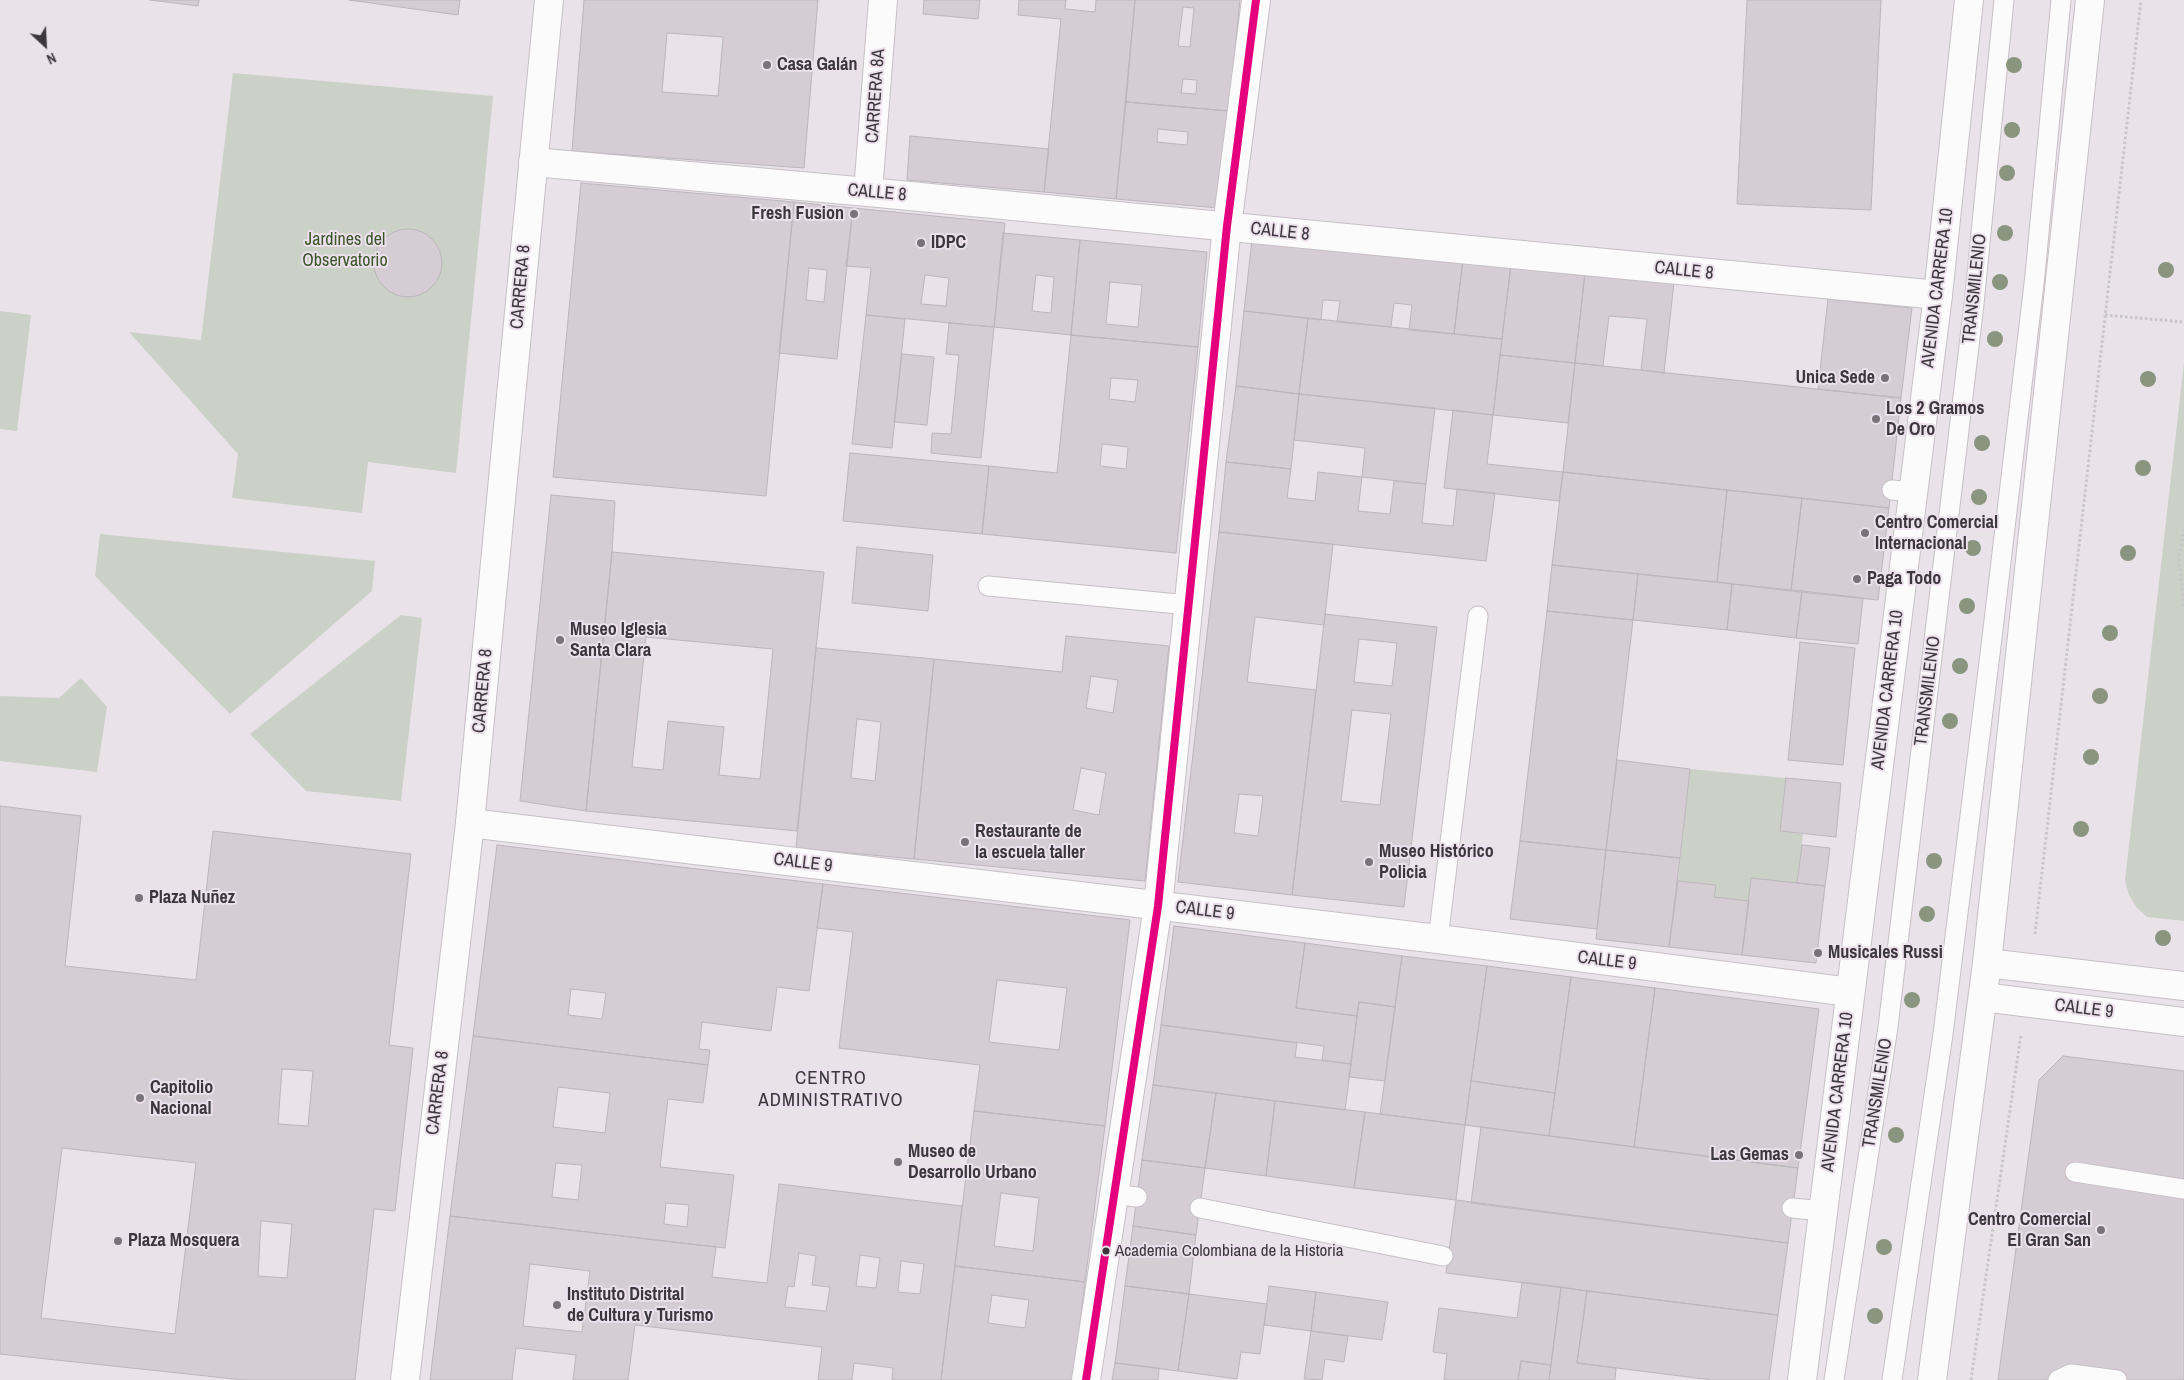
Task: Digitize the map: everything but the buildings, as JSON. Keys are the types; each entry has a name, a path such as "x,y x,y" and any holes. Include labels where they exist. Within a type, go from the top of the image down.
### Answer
{"street":[{"name":"CARRERA 8","path":"405,1380 470,823 549,0"},
{"name":"CARRERA 8A","path":"868,192 883,0"},
{"path":"1086,1380 1125,1196 1158,906 1227,226 1256,0"},
{"name":"AVENIDA CARRERA 10","path":"1802,1380 1850,992 1902,491 1938,295 1969,0"},
{"path":"1932,1380 1988,963 2090,0"},
{"name":"CALLE 8","path":"533,162 868,192 1938,295"},
{"name":"CALLE 9","path":"470,823 1438,939 1850,992"},
{"name":"CALLE 9","path":"1988,963 2184,986"},
{"name":"CALLE 9","path":"1983,997 2184,1022"}],"lane":[{"name":"TRANSMILENIO","path":"1834,1380 1888,1027 1974,304 2004,0"},
{"path":"1892,1380 1943,1034 1993,636 2035,274 2061,0"},
{"path":"988,586 1189,605"},
{"path":"1438,939 1478,616"},
{"path":"2075,1172 2184,1188"},
{"path":"1200,1208 1443,1256"},
{"path":"1792,1208 1823,1211"},
{"path":"2058,1380 2071,1374 2117,1380"}],"path":[{"path":"2030,968 2141,0"},
{"path":"2105,315 2184,322"},
{"path":"2184,529 2179,559 2184,607"},
{"path":"1971,1380 2026,1002"}],"green space":[{"name":"Jardines del Observatorio","path":"233,73 493,96 456,473 368,462 362,513 232,498 238,454 129,332 201,340"},
{"path":"0,311 31,315 17,431 0,429"},
{"path":"2184,363 2184,921 2147,917 2137,908 2129,895 2125,880"},
{"path":"100,534 375,561 372,591 230,714 95,576"},
{"path":"401,615 422,618 401,801 306,791 250,734"},
{"path":"81,678 107,707 97,772 0,761 0,696 59,698"},
{"path":"1690,769 1786,778 1780,831 1803,834 1797,883 1749,901 1714,897 1716,885 1678,881"}],"transit line":[{"path":"1086,1380 1158,906 1227,226 1256,0"}],"place":[{"name":"Casa Galán","path":"767,65"},
{"name":"Fresh Fusion","path":"854,214"},
{"name":"IDPC","path":"921,243"},
{"name":"Unica Sede","path":"1885,378"},
{"name":"Los 2 Gramos De Oro","path":"1876,419"},
{"name":"Centro Comercial Internacional","path":"1865,533"},
{"name":"Paga Todo","path":"1857,579"},
{"name":"Museo Iglesia Santa Clara","path":"560,640"},
{"name":"Restaurante de la escuela taller","path":"965,842"},
{"name":"Museo Histórico Policia","path":"1369,862"},
{"name":"Plaza Nuñez","path":"139,898"},
{"name":"Musicales Russi","path":"1818,953"},
{"name":"Capitolio Nacional","path":"140,1098"},
{"name":"Las Gemas","path":"1799,1155"},
{"name":"Museo de Desarrollo Urbano","path":"898,1162"},
{"name":"Centro Comercial El Gran San","path":"2101,1230"},
{"name":"Plaza Mosquera","path":"118,1241"},
{"name":"Academia Colombiana de la Historia","path":"1106,1251"},
{"name":"Instituto Distrital de Cultura y Turismo","path":"557,1305"}],"district":[{"name":"CENTRO ADMINISTRATIVO","path":"831,1090"}]}
